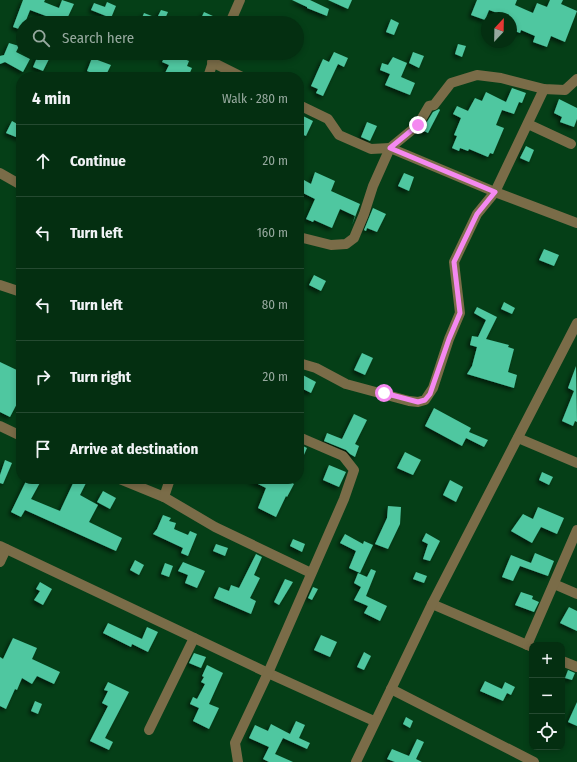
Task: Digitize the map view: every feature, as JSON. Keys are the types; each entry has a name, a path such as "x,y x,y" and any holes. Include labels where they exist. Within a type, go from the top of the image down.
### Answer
{"street":[{"path":"233,16 240,0"},
{"path":"210,72 213,60"},
{"path":"217,60 235,72"},
{"path":"304,238 331,245 346,244 354,238 373,186 390,148 418,125 429,106 434,105 451,83 477,75 501,78 544,89 566,90 577,79"},
{"path":"304,364 316,368 346,384 409,401 418,402 425,400 433,388 449,339 460,313 454,262 477,214 495,192 544,89"},
{"path":"304,107 328,119 339,135 371,149 390,148 495,192 577,223"},
{"path":"528,124 571,144"},
{"path":"0,173 16,183"},
{"path":"0,284 16,290"},
{"path":"356,762 432,604 577,323"},
{"path":"0,426 16,434"},
{"path":"518,438 577,463"},
{"path":"238,762 235,743 268,673 344,499 354,470 343,456 304,439"},
{"path":"132,484 164,497 215,527 311,573"},
{"path":"164,497 168,484"},
{"path":"532,642 577,530"},
{"path":"0,562 3,547 374,722"},
{"path":"554,584 577,594"},
{"path":"432,604 529,646"},
{"path":"149,730 194,638"},
{"path":"565,662 577,667"},
{"path":"390,689 534,762"}],"building":[{"path":"23,0 45,0 44,2 59,8 62,0 74,4 68,16 46,16 30,10 28,16 17,16"},
{"path":"292,0 310,0 329,9 327,16 307,8"},
{"path":"328,0 352,0 348,9"},
{"path":"477,0 517,0 515,5 533,13 537,3 547,7 550,0 563,0 561,4 577,11 565,42 551,36 547,47 533,42 535,36 521,30 520,33 517,32 517,12 494,12 489,10 488,12 481,12 481,19 471,15"},
{"path":"107,2 116,6 112,16 106,16 91,10 94,3 105,7"},
{"path":"161,10 168,12 166,16 158,16"},
{"path":"204,12 213,16 202,16"},
{"path":"144,13 152,16 143,16"},
{"path":"16,19 16,28 13,27"},
{"path":"391,19 399,23 394,35 386,32"},
{"path":"9,43 16,45 16,60 29,60 23,72 5,62 0,64 0,56 4,55"},
{"path":"458,44 466,46 462,57 455,54"},
{"path":"334,52 348,58 344,67 338,64 323,96 316,93 318,89 311,86 323,59 329,62"},
{"path":"413,52 424,56 419,68 409,63"},
{"path":"393,57 407,63 401,77 415,83 410,95 385,85 390,74 380,70 382,63 388,65"},
{"path":"36,60 48,60 43,71 33,67"},
{"path":"91,60 97,60 111,65 108,72 87,71"},
{"path":"163,60 187,60 189,61 187,66 192,68 190,72 166,72 169,65 162,62"},
{"path":"512,88 526,93 522,103 519,102 514,114 502,110 496,125 504,128 493,154 490,153 488,157 469,149 468,151 460,148 459,151 452,148 457,136 454,135 461,118 453,114 457,106 468,111 475,98 482,101 486,92 506,102"},
{"path":"559,99 577,108 577,119 574,127 560,122 562,117 554,113"},
{"path":"439,109 440,110 428,133 422,130 433,112"},
{"path":"304,116 313,121 306,136 304,135"},
{"path":"12,121 16,123 16,137 6,133"},
{"path":"367,122 377,126 370,141 361,137"},
{"path":"526,146 534,150 529,162 520,158"},
{"path":"315,172 335,181 331,191 360,204 352,225 355,216 340,209 332,228 314,220 313,222 306,219 315,199 304,194 304,180 311,184"},
{"path":"404,173 414,177 409,191 398,186"},
{"path":"373,208 386,214 377,232 367,228 366,231 364,230"},
{"path":"544,249 559,255 554,266 539,260"},
{"path":"314,275 326,281 321,291 309,285"},
{"path":"504,302 515,308 512,314 501,309"},
{"path":"477,307 497,317 486,339 509,345 508,347 514,349 508,372 517,375 514,388 467,374 472,366 477,347 470,345 472,336 478,337 486,320 474,313"},
{"path":"362,353 373,358 365,375 354,370"},
{"path":"0,362 16,370 16,406 10,417 0,412"},
{"path":"576,366 577,422 575,421 573,426 562,421 574,391 568,388"},
{"path":"304,376 316,382 311,393 304,390"},
{"path":"434,408 471,428 469,432 488,440 484,447 466,438 462,446 425,426"},
{"path":"354,414 367,420 355,444 359,446 355,457 346,450 324,441 327,433 342,439"},
{"path":"304,446 307,448 304,455"},
{"path":"405,452 421,460 413,475 397,468"},
{"path":"5,460 12,463 3,484 0,483 0,475"},
{"path":"329,465 346,472 339,487 323,480"},
{"path":"542,472 553,477 549,485 539,480"},
{"path":"450,480 463,487 456,502 443,495"},
{"path":"25,484 39,484 31,499 60,511 73,484 86,484 80,495 98,505 89,522 122,538 116,551 25,510 21,517 11,512"},
{"path":"258,484 294,484 287,497 286,496 276,517 258,508 266,488"},
{"path":"103,491 116,498 110,509 97,502"},
{"path":"388,506 401,507 400,524 388,549 375,544 387,518"},
{"path":"538,507 564,518 557,534 541,527 532,543 511,531 523,514 533,519"},
{"path":"163,515 171,518 169,521 176,523 174,529 188,535 190,531 197,534 188,556 181,553 183,548 153,534 157,529"},
{"path":"426,533 440,541 430,561 423,559 428,544 422,541"},
{"path":"345,534 363,544 364,541 373,545 360,573 349,568 356,551 340,543"},
{"path":"293,539 305,544 302,552 290,546"},
{"path":"216,544 228,548 225,556 213,551"},
{"path":"535,553 554,561 548,576 520,566 513,581 502,577 511,555 531,563"},
{"path":"256,554 262,557 254,575 260,578 250,598 256,601 251,614 214,598 219,587 229,591 231,585 239,588"},
{"path":"135,560 144,565 139,575 130,570"},
{"path":"183,562 205,571 197,588 185,583 188,575 178,571"},
{"path":"165,563 173,566 169,577 161,574"},
{"path":"371,569 376,571 366,596 387,606 380,621 364,613 368,606 354,600 361,587 354,583 358,573 367,577"},
{"path":"416,572 427,576 424,583 413,579"},
{"path":"285,579 293,582 279,605 274,602"},
{"path":"40,582 52,589 43,605 34,600 40,591 36,589"},
{"path":"313,587 318,589 312,600 308,598"},
{"path":"521,592 533,596 532,599 539,602 534,612 515,605"},
{"path":"569,607 577,611 577,631 560,623"},
{"path":"108,623 142,639 147,627 158,632 148,652 132,644 131,647 103,633"},
{"path":"321,635 337,642 330,657 314,650"},
{"path":"13,638 37,648 32,659 60,672 54,684 37,676 32,684 22,678 6,709 0,706 0,657 3,659"},
{"path":"364,652 371,656 364,670 357,667"},
{"path":"194,653 206,657 201,668 189,663"},
{"path":"207,665 223,673 209,704 219,708 209,729 193,721 199,708 190,704 193,697 197,699 205,684 201,682"},
{"path":"568,670 575,673 572,680 565,678"},
{"path":"485,681 502,689 505,682 515,687 511,695 507,693 503,701 480,691"},
{"path":"108,682 129,692 105,738 113,742 109,750 90,741 108,706 102,703 108,691 104,690"},
{"path":"35,701 42,704 38,714 31,711"},
{"path":"577,702 577,726 568,722"},
{"path":"406,717 413,721 410,728 403,724"},
{"path":"296,721 305,725 299,738 310,743 307,749 283,738 275,754 293,762 269,762 263,759 269,747 249,738 255,725 268,731 271,724 290,734"},
{"path":"417,739 424,742 416,759 422,762 395,762 387,759 392,749 409,756"}],"route":[{"path":"384,393 409,401 418,402 425,400 430,394 449,339 460,313 454,262 477,214 495,192 390,148 418,125"}]}
